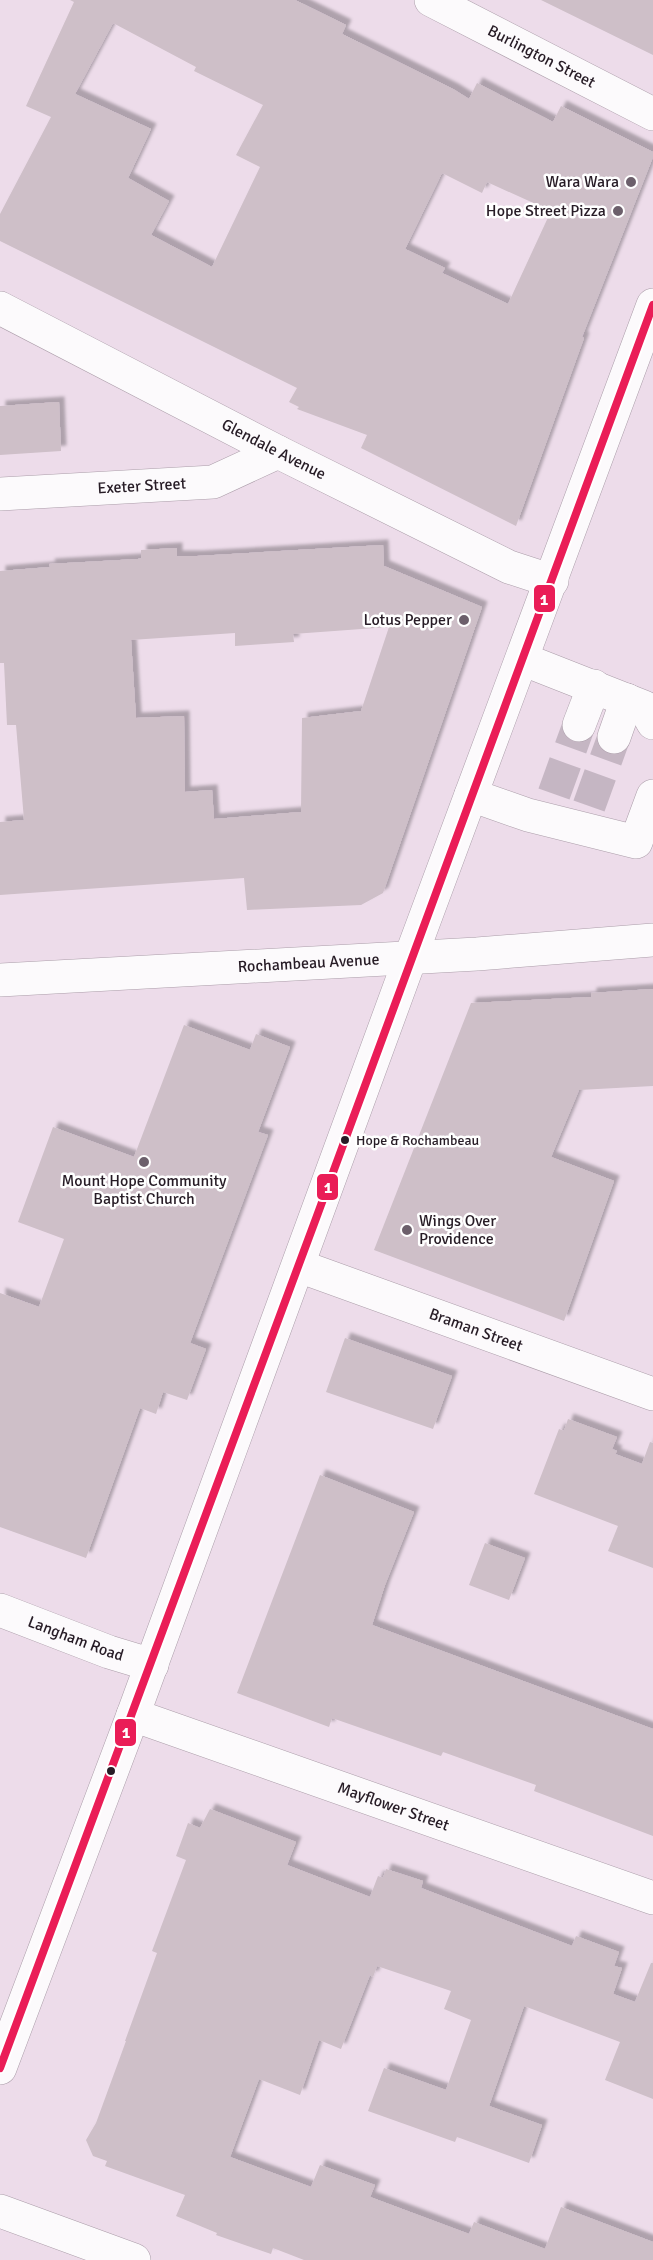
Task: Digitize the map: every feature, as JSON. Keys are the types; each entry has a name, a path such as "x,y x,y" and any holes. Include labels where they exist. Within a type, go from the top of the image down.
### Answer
{"street":[{"name":"Burlington Street","path":"431,0 653,114"},
{"path":"0,2068 152,1665 411,956 653,305"},
{"name":"Glendale Avenue","path":"0,308 278,452 508,567 552,581"},
{"name":"Exeter Street","path":"0,494 213,482 278,452"},
{"path":"522,659 644,707 653,723"},
{"path":"579,725 594,686"},
{"path":"614,736 627,700"},
{"path":"471,795 550,807 585,817 644,844 653,796"},
{"name":"Rochambeau Avenue","path":"0,980 477,954 653,940"},
{"name":"Braman Street","path":"298,1266 653,1394"},
{"name":"Langham Road","path":"0,1610 109,1652 152,1665"},
{"name":"Mayflower Street","path":"133,1715 653,1898"},
{"path":"0,2211 134,2260"}],"building":[{"path":"70,0 295,0 346,25 342,34 469,99 477,83 553,122 561,106 653,152 582,337 584,338 516,526 361,448 367,435 297,409 299,407 289,402 297,388 0,241 0,214 51,117 26,106 74,2","holes":["113,23 196,67 194,71 263,105 236,155 260,167 212,267 151,235 169,201 128,178 151,129 75,94","442,173 482,193 487,182 551,211 508,304 442,273 445,268 405,249"]},
{"path":"541,0 653,0 653,55"},
{"path":"59,402 61,451 0,455 0,406"},
{"path":"383,545 384,566 482,607 383,893 361,905 247,910 244,878 0,895 0,822 24,820 16,725 7,725 4,663 0,663 0,571 50,567 49,564 138,559 141,558 141,550 177,548 177,556","holes":["389,627 361,711 302,718 301,812 214,819 212,790 185,792 184,716 136,718 131,640 235,633 235,646 294,642 293,634"]},
{"path":"653,989 653,1086 579,1090 551,1157 614,1181 564,1321 374,1250 471,1003 591,997 591,993"},
{"path":"184,1025 250,1050 256,1034 290,1047 258,1132 268,1135 190,1343 206,1349 187,1400 163,1392 156,1414 140,1408 86,1558 0,1527 0,1293 39,1307 64,1239 18,1222 53,1127 134,1157"},
{"path":"345,1338 452,1376 433,1429 326,1392"},
{"path":"568,1419 617,1437 612,1449 617,1451 615,1454 642,1464 650,1442 653,1443 653,1568 608,1551 618,1526 534,1494 559,1429 564,1431"},
{"path":"320,1475 414,1512 372,1625 653,1729 653,1836 534,1791 536,1785 443,1752 441,1756 332,1718 329,1727 237,1693"},
{"path":"485,1543 525,1558 509,1600 469,1585"},
{"path":"210,1809 296,1842 287,1865 370,1897 378,1876 383,1878 386,1869 423,1881 421,1888 572,1946 576,1936 619,1952 614,1966 622,1968 613,1994 635,2002 651,1963 653,1963 653,2099 605,2080 620,2042 524,2006 489,2106 542,2125 529,2163 457,2137 455,2142 368,2111 384,2068 446,2090 471,2020 444,2009 451,1991 377,1966 373,1977 370,1975 341,2049 319,2040 300,2095 259,2079 230,2157 311,2187 320,2165 375,2185 370,2197 469,2234 474,2222 545,2249 561,2207 653,2242 653,2260 304,2260 273,2248 271,2254 216,2235 217,2233 176,2216 185,2195 105,2166 107,2161 93,2156 86,2140 96,2123 157,1953 152,1951 186,1860 176,1856 188,1823 200,1828"}],"tunnel":[{"path":"554,794 579,725"},
{"path":"589,806 614,737"}],"transit line":[{"name":"1","path":"0,2068 165,1628 653,305"}],"place":[{"name":"Wara Wara","path":"631,182"},
{"name":"Hope Street Pizza","path":"618,211"},
{"name":"Lotus Pepper","path":"464,620"},
{"name":"Hope & Rochambeau","path":"345,1140"},
{"name":"Mount Hope Community Baptist Church","path":"144,1162"},
{"name":"Wings Over Providence","path":"407,1230"}]}
